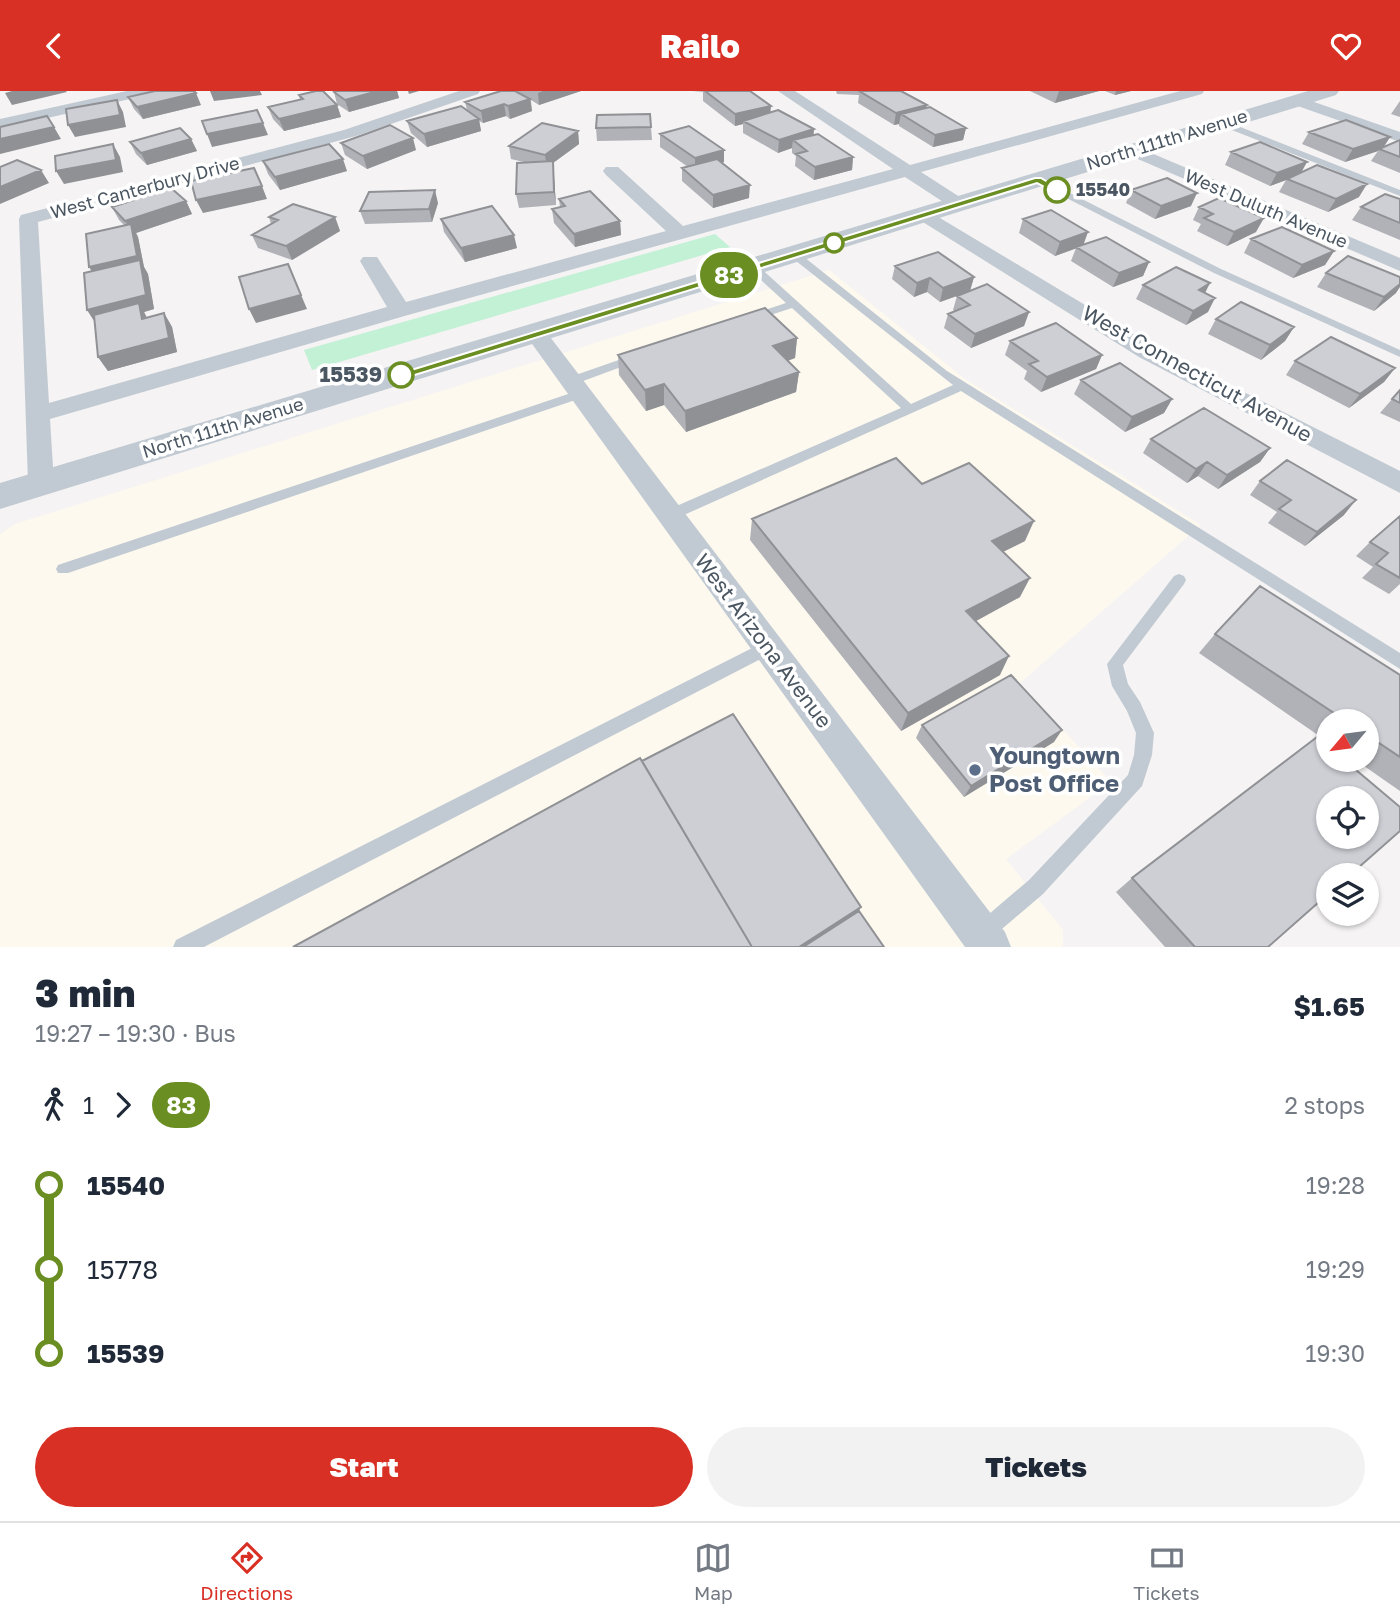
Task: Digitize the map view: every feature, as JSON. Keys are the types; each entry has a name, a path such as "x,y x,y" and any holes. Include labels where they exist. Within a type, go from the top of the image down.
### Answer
{"street":[{"path":"0,124 147,91"},
{"name":"West Canterbury Drive","path":"41,483 40,414 28,219 350,133 474,91"},
{"path":"785,91 960,205"},
{"name":"North 111th Avenue","path":"40,414 400,310 1197,91"},
{"name":"North 111th Avenue","path":"0,496 1329,91"},
{"path":"1297,101 1400,137"},
{"name":"West Duluth Avenue","path":"1132,150 1400,265"},
{"path":"612,171 679,233"},
{"name":"West Connecticut Avenue","path":"925,215 1147,352 1400,483"},
{"path":"370,261 400,310"},
{"name":"West Arizona Avenue","path":"536,334 986,940"}],"lane":[{"path":"1222,123 1400,193"},
{"path":"1038,180 1226,276 1400,354"},
{"path":"795,255 943,374 1400,662"},
{"path":"754,268 910,409"},
{"path":"740,322 792,303"},
{"path":"63,569 575,388 649,354"},
{"path":"670,516 962,386"},
{"path":"986,940 1136,780 1143,755 1145,733 1134,707 1120,686 1115,664 1179,580"},
{"path":"183,947 768,647"}],"shaded area":[{"path":"829,270 965,379 1201,525 1020,683 1111,782 1006,859 1063,930 1063,947 0,947 0,534 15,524"}],"green space":[{"path":"715,234 730,247 312,370 304,350"}],"building":[{"path":"155,91 196,93 137,107 128,97"},
{"path":"323,91 337,105 279,119 268,107 303,99 299,95"},
{"path":"378,91 345,100 334,92"},
{"path":"501,91 515,91 530,99 481,111 465,102"},
{"path":"705,91 750,91 771,106 735,114"},
{"path":"859,91 901,91 927,105 896,113"},
{"path":"117,100 120,115 68,125 66,109"},
{"path":"461,106 479,119 424,134 407,121"},
{"path":"930,107 966,128 935,135 901,114"},
{"path":"257,110 263,123 207,134 202,121"},
{"path":"778,110 814,129 779,140 743,121"},
{"path":"650,114 651,127 596,128 597,115"},
{"path":"47,116 54,127 0,139 0,127"},
{"path":"1346,120 1390,137 1353,149 1309,132"},
{"path":"542,123 578,131 545,155 509,146"},
{"path":"390,125 413,138 363,156 341,143"},
{"path":"689,126 724,150 695,158 660,134"},
{"path":"180,128 191,139 141,153 130,142"},
{"path":"818,134 853,157 815,167 796,154 807,151 793,140"},
{"path":"1400,140 1400,157 1379,149"},
{"path":"1260,142 1307,162 1277,173 1231,152"},
{"path":"113,144 116,160 56,171 55,156"},
{"path":"329,144 343,159 275,177 263,161"},
{"path":"717,159 750,185 713,195 682,168"},
{"path":"17,160 41,170 0,187 0,167"},
{"path":"553,161 554,192 516,194 517,163"},
{"path":"1317,165 1367,184 1336,199 1287,179"},
{"path":"254,168 262,186 196,200 191,181"},
{"path":"1167,178 1197,193 1161,206 1131,190"},
{"path":"171,188 186,201 125,221 112,207"},
{"path":"435,190 429,209 360,211 369,192"},
{"path":"590,191 620,221 574,234 552,209 565,206 559,199"},
{"path":"1385,194 1400,199 1400,223 1361,207"},
{"path":"1219,198 1264,218 1234,232 1204,218 1213,214 1199,207"},
{"path":"293,204 335,217 286,246 252,235 278,220 269,217"},
{"path":"492,206 514,235 461,248 441,219"},
{"path":"1051,210 1088,232 1060,242 1023,219"},
{"path":"131,224 137,256 89,267 86,234"},
{"path":"1282,227 1334,251 1302,265 1251,239"},
{"path":"1106,237 1149,262 1119,273 1076,247"},
{"path":"938,252 974,277 943,288 930,278 917,283 895,266"},
{"path":"1348,256 1400,277 1400,284 1384,297 1326,273"},
{"path":"140,260 146,295 87,310 84,273"},
{"path":"288,264 301,295 249,309 239,277"},
{"path":"1176,267 1210,283 1199,290 1215,298 1193,311 1143,285"},
{"path":"987,284 1029,312 975,334 948,314 970,305 957,296"},
{"path":"1241,302 1294,327 1270,345 1216,319"},
{"path":"139,303 142,319 164,313 169,338 98,357 94,315"},
{"path":"765,308 797,338 773,346 799,372 685,411 664,384 645,390 618,355"},
{"path":"1056,323 1102,355 1047,377 1029,364 1038,361 1010,341"},
{"path":"1331,337 1395,368 1360,394 1295,361"},
{"path":"1120,363 1172,399 1132,417 1081,380"},
{"path":"1400,390 1400,403 1392,399"},
{"path":"1204,408 1270,448 1227,475 1207,462 1196,469 1151,439"},
{"path":"896,458 922,484 969,463 1034,521 992,541 1030,578 966,611 1009,656 908,713 752,519"},
{"path":"1287,460 1356,500 1317,532 1279,509 1291,500 1260,481"},
{"path":"1400,516 1400,578 1376,564 1388,553 1370,542"},
{"path":"1260,586 1400,675 1400,757 1379,743 1379,709 1328,709 1215,634"},
{"name":"Youngtown Post Office","path":"1011,675 1062,730 971,786 922,725"},
{"path":"733,714 861,907 799,947 752,947 642,761"},
{"path":"1316,738 1316,772 1358,772 1375,786 1316,786 1316,849 1379,849 1379,789 1400,807 1400,831 1364,863 1316,863 1316,905 1268,947 1195,947 1132,878"},
{"path":"640,758 752,947 293,947"},
{"path":"859,911 884,947 803,947"}],"bus line":[{"name":"83","path":"401,375 1038,180 1057,190"}],"place":[{"name":"15540","path":"1057,190"},
{"name":"15539","path":"401,375"},
{"name":"Youngtown Post Office","path":"975,770"}]}
